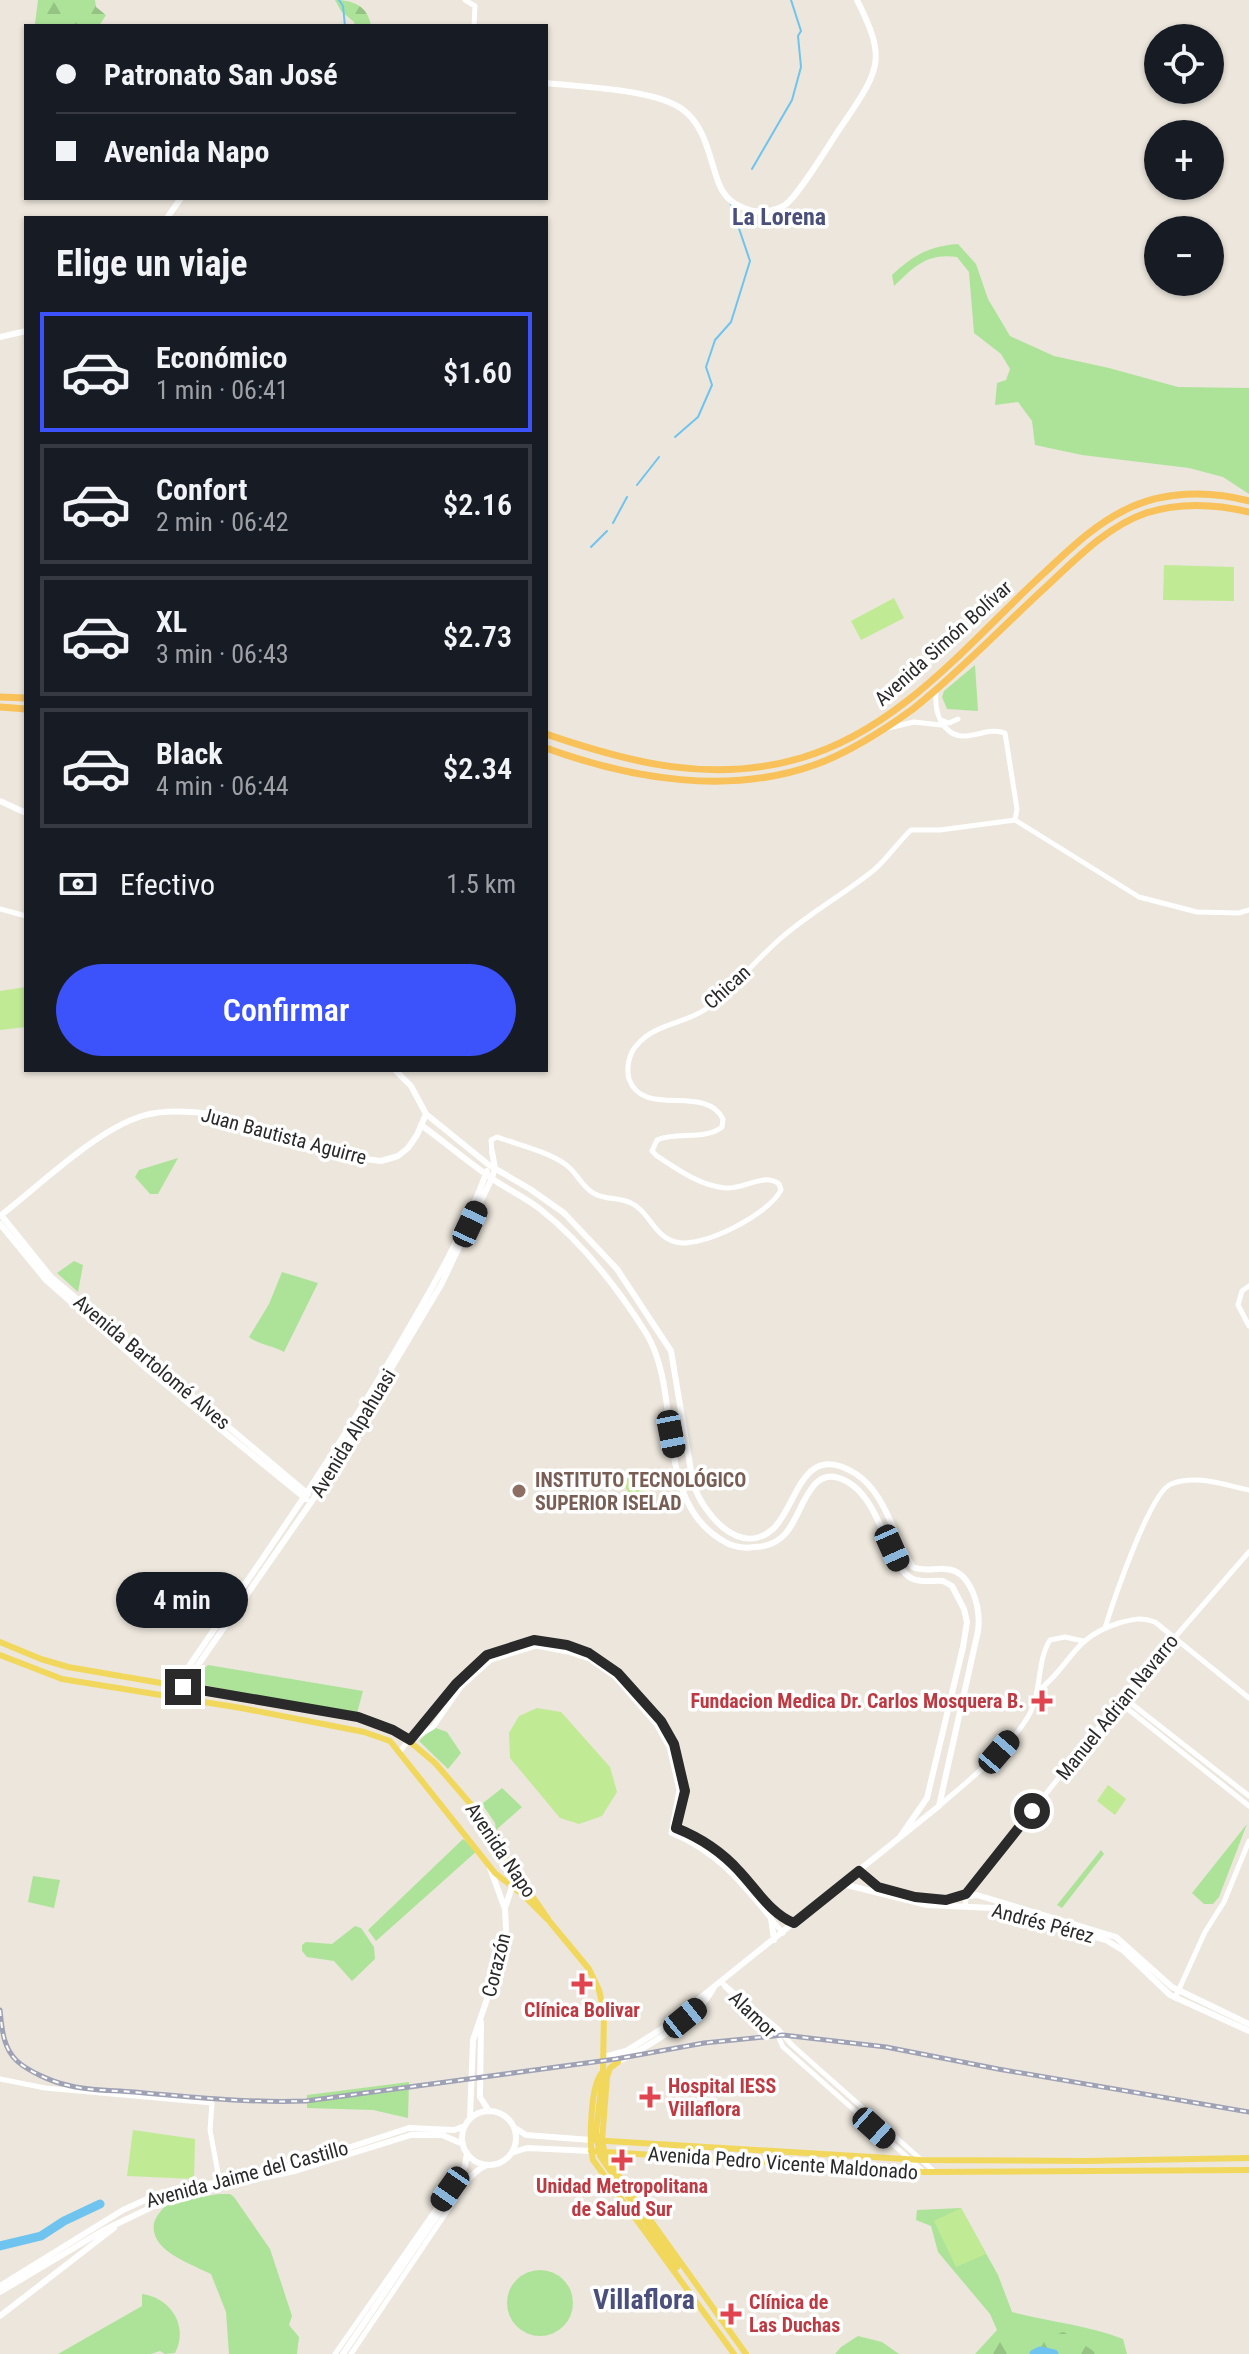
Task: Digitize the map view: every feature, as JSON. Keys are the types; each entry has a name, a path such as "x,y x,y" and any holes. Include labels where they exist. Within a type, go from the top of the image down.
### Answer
{"highway":[{"name":"Avenida Simón Bolívar","path":"548,735 600,753 653,766 695,770 761,765 810,755 843,742 905,703 1075,545 1126,509 1193,493 1227,495 1249,501"},
{"name":"Avenida Simón Bolívar","path":"548,749 650,776 690,780 730,781 819,763 883,730 936,691 1080,555 1116,527 1146,513 1174,508 1212,505 1249,512"},
{"path":"0,697 24,698"},
{"path":"0,707 24,709"}],"main road":[{"path":"548,83 653,97 680,108 699,128 720,186 735,204 765,212 791,200 862,97 873,74 876,54 873,33 857,0"},
{"path":"0,337 24,331"},
{"path":"0,801 24,812"},
{"path":"397,1072 411,1086 426,1114 492,1166 547,1200 585,1233 617,1269 671,1351 691,1478 701,1504 712,1519 739,1536 762,1535 779,1521 808,1473 837,1466 858,1474 868,1483 913,1567 920,1570 952,1570 964,1578 976,1602 979,1621 939,1806 722,1983 642,2043 604,2057"},
{"name":"Juan Bautista Aguirre","path":"1,1216 99,1139 145,1115 180,1111 216,1115 370,1161 390,1159 404,1152 412,1144 426,1114"},
{"path":"421,1125 489,1176 539,1208 602,1269 644,1330 657,1364 684,1494 691,1511 703,1526 725,1542 740,1547 770,1545 788,1531 817,1481 828,1477 839,1478 856,1487 869,1503 905,1574 919,1581 943,1581 956,1593 967,1622 963,1647 927,1798 899,1837"},
{"name":"Avenida Alpahuasi","path":"172,1697 309,1498 441,1285 489,1176 492,1152"},
{"name":"Avenida Bartolomé Alves","path":"1,1216 51,1277 309,1498"},
{"name":"Avenida Bartolomé Alves","path":"0,1224 46,1280 148,1370 309,1498"},
{"name":"Avenida Napo","path":"0,1642 68,1667 358,1717 410,1740 435,1763 487,1823 499,1848 550,1922 595,1979 604,2012 604,2151"},
{"name":"Avenida Napo","path":"0,1655 62,1679 364,1732 390,1741 489,1865 550,1922"},
{"name":"Corazón","path":"489,1865 505,1909"},
{"name":"Andrés Pérez","path":"859,1871 878,1887 915,1897 946,1900 966,1894 977,1895 1116,1937 1177,1995"},
{"name":"Corazón","path":"470,2118 473,2040 505,1939 505,1909 512,1887 519,1877"},
{"name":"Andrés Pérez","path":"843,1884 913,1903 1011,1912 1112,1942 1163,1990 1177,1995"},
{"path":"771,1918 774,1940"},
{"path":"713,1989 708,1999 662,2036 645,2049 618,2062 604,2075 596,2132 603,2162 710,2312 725,2341"},
{"path":"1177,1995 1249,2024"},
{"path":"1177,1995 1249,2031"},
{"name":"Corazón","path":"481,2021 479,2095 489,2111"},
{"name":"Avenida Napo","path":"591,2151 596,2079 604,2075"},
{"path":"449,2198 464,2187 475,2171 501,2163 511,2154 516,2139 515,2128 507,2117 489,2111 470,2118 465,2126 463,2144 476,2161 487,2165"},
{"name":"Avenida Jaime del Castillo","path":"0,2292 104,2230 154,2206 409,2128 454,2130 465,2126"},
{"name":"Avenida Pedro Vicente Maldonado","path":"515,2128 526,2135 894,2159 1090,2161 1249,2158"},
{"name":"Avenida Jaime del Castillo","path":"0,2286 137,2203 156,2195 295,2171 411,2135 442,2135 463,2144"},
{"name":"Avenida Pedro Vicente Maldonado","path":"511,2154 527,2148 604,2151 924,2172 1249,2170"},
{"path":"894,2159 897,2148"},
{"path":"591,2151 598,2168 734,2354"},
{"path":"604,2151 619,2177 746,2354"},
{"path":"343,2354 449,2198 465,2166 467,2153"},
{"path":"0,2316 126,2220"},
{"path":"710,2312 731,2334"}],"street":[{"path":"465,0 475,6 475,23"},
{"path":"936,691 939,719 960,737 997,731 1005,733 1016,796 1018,815 1015,820 1139,897 1197,912 1239,913 1249,910"},
{"path":"939,719 949,723 958,719"},
{"path":"883,730 914,722 943,725"},
{"name":"Chican","path":"779,1184 766,1179 741,1188 716,1187 691,1177 652,1151 653,1144 659,1139 716,1132 724,1121 719,1112 702,1105 685,1100 649,1099 639,1094 628,1072 631,1054 637,1044 649,1033 675,1025 705,1009 816,909 873,870 909,832 1015,820"},
{"path":"0,909 24,915"},
{"name":"Avenida Alpahuasi","path":"492,1152 493,1137 566,1165 594,1194 635,1205 662,1236 679,1243 689,1244 712,1238 739,1225 778,1196 781,1190 779,1184"},
{"path":"1249,1286 1242,1291 1238,1305 1249,1326"},
{"path":"1105,1628 1147,1517 1164,1488 1194,1479 1249,1490"},
{"name":"Manuel Adrian Navarro","path":"966,1894 1121,1700 1249,1552"},
{"path":"1038,1691 1083,1641 1105,1628 1137,1618 1155,1622 1175,1636 1249,1698"},
{"path":"939,1806 971,1781 1025,1722 1038,1691 1050,1640 1065,1637 1083,1641"},
{"path":"399,1752 410,1740 433,1727 461,1687 491,1660 536,1646 579,1655 615,1677 656,1724 669,1747 679,1790 673,1831"},
{"path":"1121,1700 1249,1796"},
{"path":"1121,1700 1249,1806"},
{"path":"673,1831 716,1858 783,1933"},
{"path":"673,1831 702,1840 720,1852 780,1917 794,1923"},
{"path":"1177,1995 1205,1932 1224,1902 1249,1841"},
{"path":"965,1906 966,1894"},
{"name":"Alamor","path":"722,1983 778,2036 783,2047 924,2172"},
{"name":"Alamor","path":"722,1983 778,2029 792,2045 935,2172"},
{"path":"0,2079 45,2088 212,2103 210,2130 220,2184"},
{"path":"335,2354 455,2181"},
{"path":"351,2354 464,2187"}],"green space":[{"path":"38,0 95,0 96,7 106,15 100,24 35,24"},
{"path":"335,0 359,6 367,14 370,24 354,24"},
{"path":"958,244 976,264 988,299 1010,336 1054,356 1178,387 1249,388 1249,494 1223,477 1189,468 1082,455 1035,445 1032,421 1018,402 995,405 997,383 1006,380 1010,369 1001,354 974,333 969,272 957,257 937,257 922,262 894,286 892,275 907,262 930,249"},
{"path":"1164,565 1234,567 1234,601 1163,600"},
{"path":"894,598 904,618 861,640 851,621"},
{"path":"975,665 978,711 947,709 942,697 944,691"},
{"path":"24,987 24,1027 0,1030 0,991"},
{"path":"178,1158 158,1194 150,1194 135,1177 139,1170"},
{"path":"74,1261 83,1265 78,1292 57,1273"},
{"path":"282,1272 318,1283 284,1352 249,1337 269,1304"},
{"path":"637,1473 646,1496 633,1504 622,1479"},
{"path":"208,1665 363,1691 356,1717 190,1682"},
{"path":"537,1708 561,1712 610,1767 617,1792 602,1816 579,1824 560,1818 510,1758 509,1733 519,1716"},
{"path":"433,1727 447,1732 461,1753 448,1769 419,1741"},
{"path":"1108,1785 1126,1799 1115,1815 1097,1801"},
{"path":"502,1788 522,1807 496,1830 495,1823 482,1804"},
{"path":"1247,1824 1219,1897 1213,1904 1204,1904 1192,1893"},
{"path":"463,1839 478,1850 376,1941 368,1930"},
{"path":"1101,1850 1104,1854 1062,1908 1057,1905"},
{"path":"33,1876 60,1880 54,1908 28,1902"},
{"path":"355,1926 361,1928 374,1947 375,1959 352,1981 334,1961 307,1957 302,1951 302,1945 306,1942 332,1944"},
{"path":"409,2082 408,2118 373,2110 307,2108 307,2095"},
{"path":"133,2130 195,2139 194,2179 127,2176"},
{"path":"219,2194 234,2197 270,2249 292,2316 289,2325 299,2337 297,2354 229,2354 226,2312 211,2274 165,2249 154,2233 154,2223 167,2205"},
{"path":"961,2208 998,2275 1012,2312 1123,2339 1127,2354 975,2354 997,2330 990,2314 938,2252 931,2226 916,2220 917,2210"},
{"path":"961,2208 986,2254 956,2267 934,2221"},
{"path":"540,2270 553,2273 563,2280 570,2290 573,2303 570,2316 563,2326 553,2333 540,2336 527,2333 517,2326 510,2316 507,2303 510,2290 517,2280 527,2273"},
{"path":"142,2294 161,2301 175,2315 180,2333 175,2353 58,2354 142,2306"},
{"path":"1064,2332 1098,2354 979,2354 999,2333 1039,2336"},
{"path":"858,2336 882,2342 899,2354 835,2354"}],"waterway":[{"path":"339,0 343,6 345,24"},
{"path":"752,169 792,100 801,67 798,36 801,31 791,0"},
{"path":"675,437 698,417 712,385 706,367 715,340 731,322 750,261 730,202"},
{"path":"637,485 659,457"},
{"path":"613,523 627,497"},
{"path":"591,547 607,531"},
{"path":"0,2246 41,2236 100,2204"},
{"path":"1034,2354 1040,2351 1054,2354"}],"railway":[{"path":"0,2010 6,2044 17,2061 54,2081 92,2089 241,2100 306,2101 616,2059 704,2043 783,2035 886,2047 1249,2112"}],"place":[{"name":"INSTITUTO TECNOLÓGICO SUPERIOR ISELAD","path":"519,1491"},
{"name":"Fundacion Medica Dr. Carlos Mosquera B.","path":"1042,1701"},
{"name":"Clínica Bolivar","path":"582,1984"},
{"name":"Hospital IESS Villaflora","path":"650,2097"},
{"name":"Unidad Metropolitana de Salud Sur","path":"622,2160"},
{"name":"Clínica de Las Duchas","path":"731,2314"}],"district":[{"name":"La Lorena","path":"779,217"},
{"name":"Villaflora","path":"644,2299"}],"route":[{"path":"183,1687 358,1717 410,1740 456,1684 487,1655 534,1640 567,1645 589,1653 618,1673 661,1721 674,1744 682,1767 685,1791 676,1828 720,1852 780,1917 794,1923 859,1871 878,1887 915,1897 946,1900 966,1894 1032,1811"}]}
